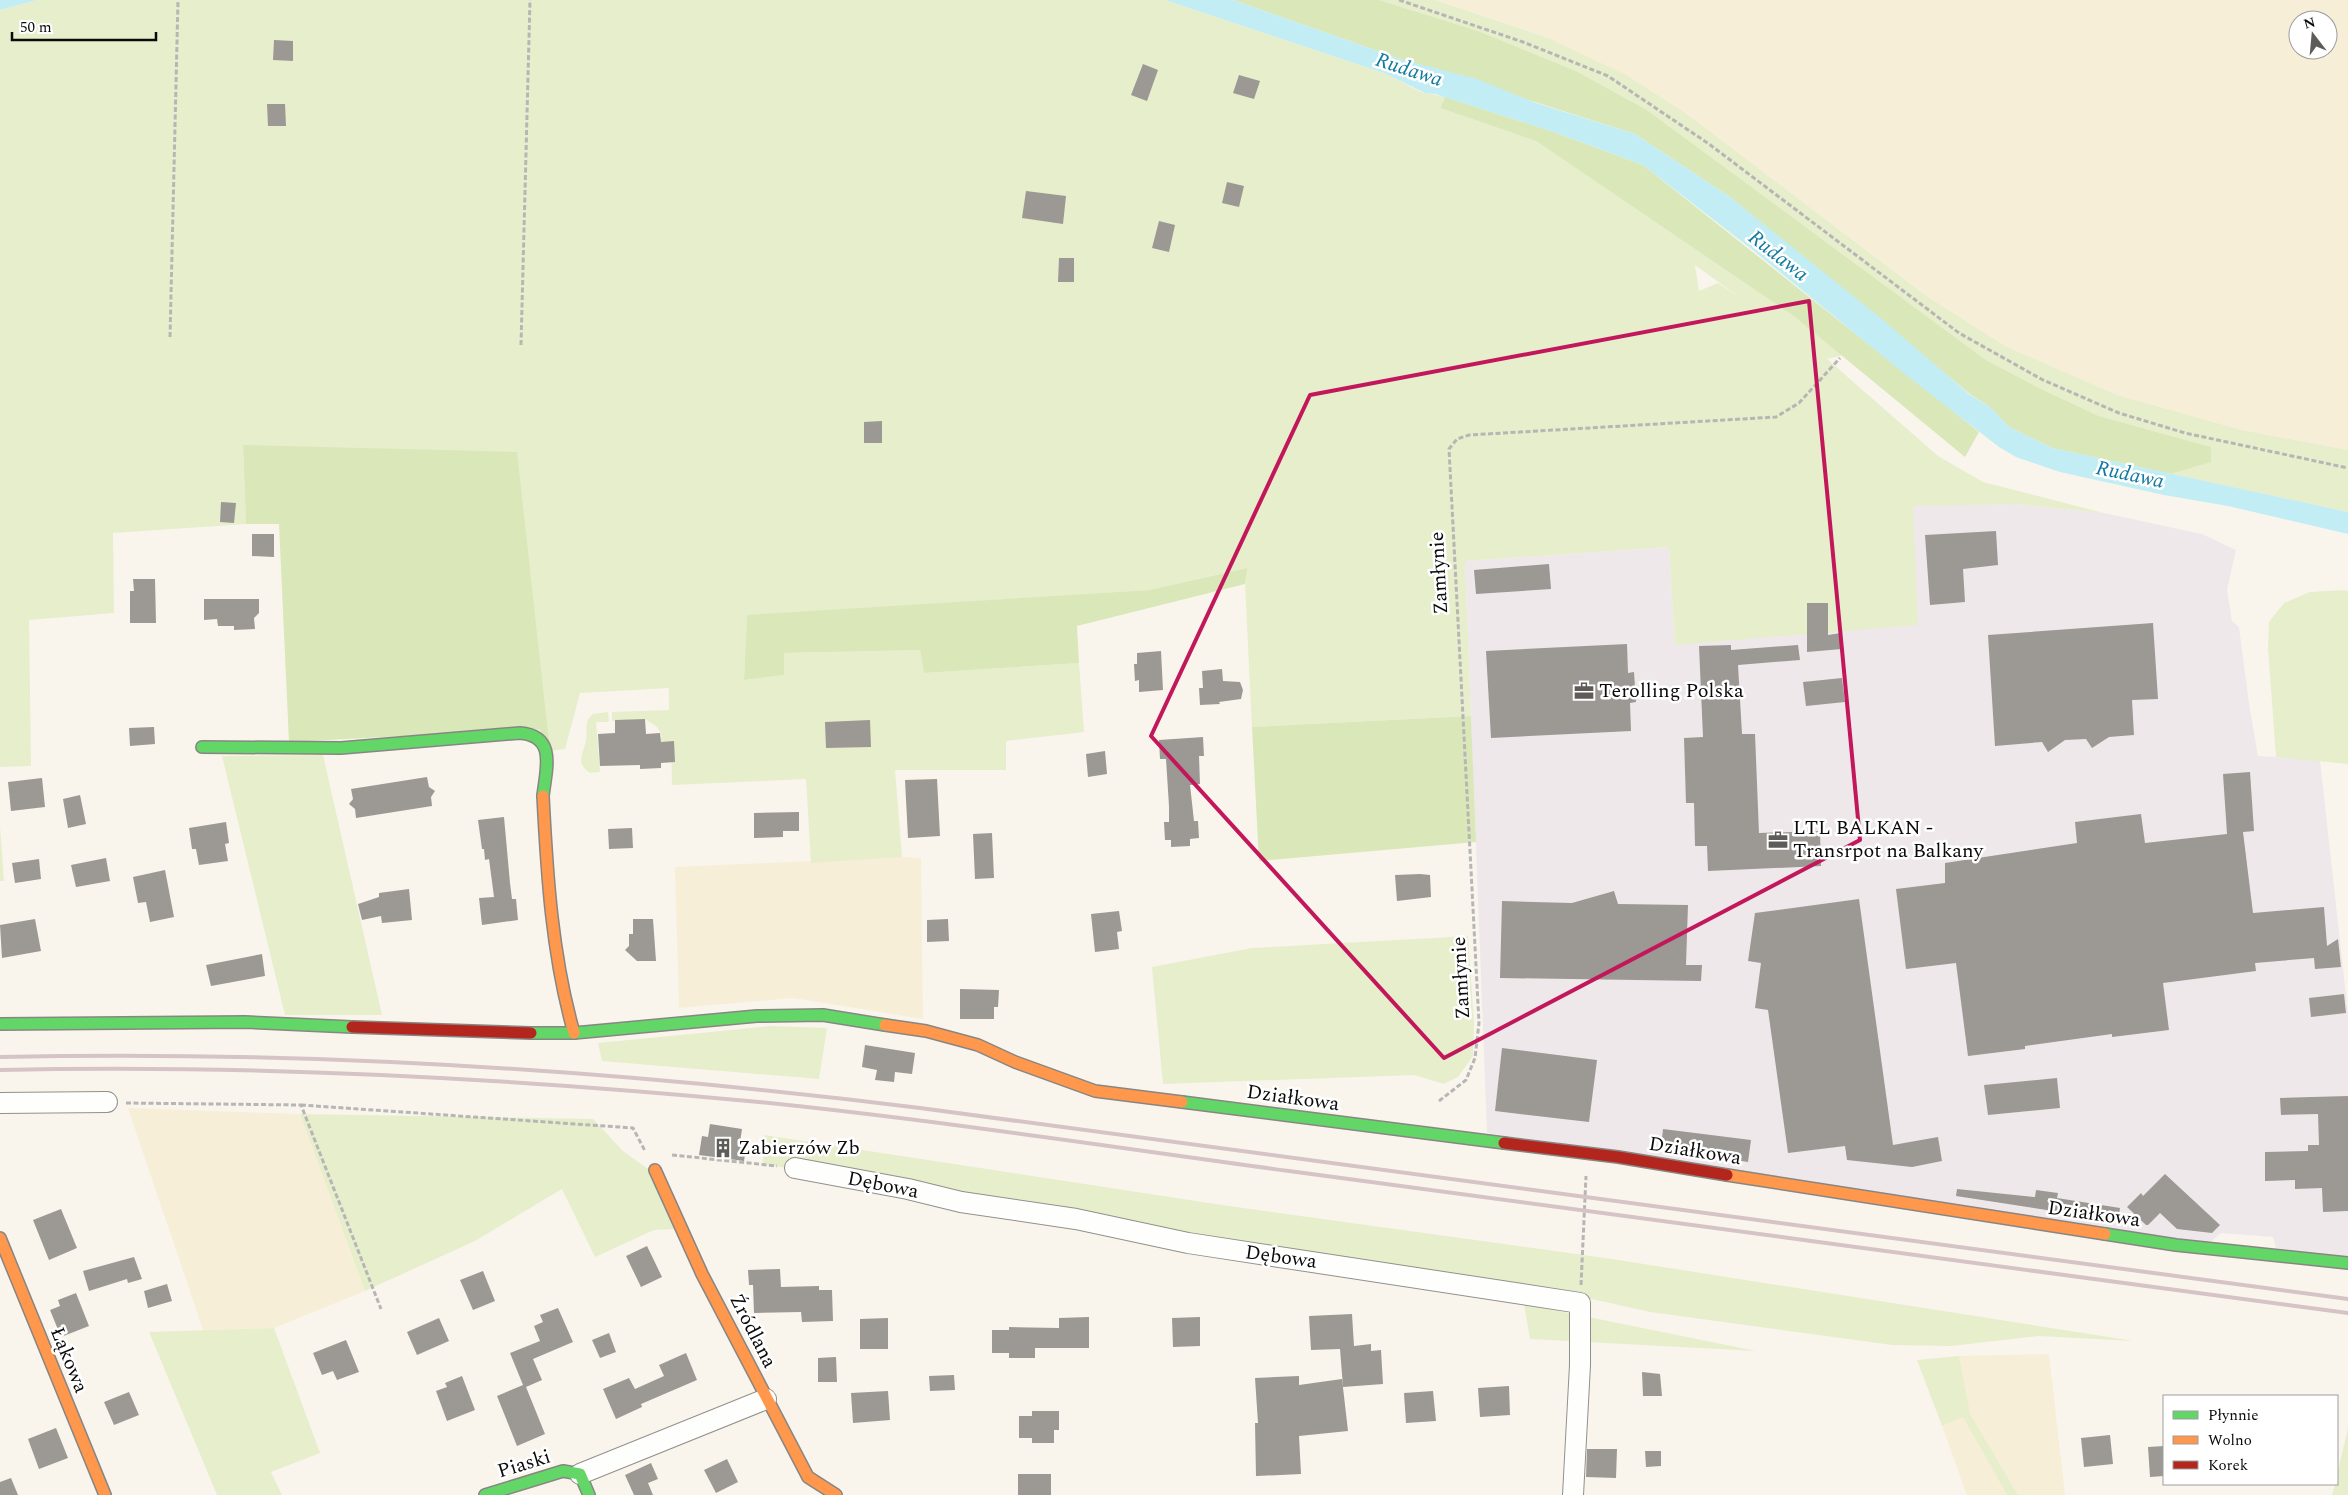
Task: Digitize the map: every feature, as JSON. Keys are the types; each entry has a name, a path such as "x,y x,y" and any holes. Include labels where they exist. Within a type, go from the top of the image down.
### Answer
{"street":[{"path":"202,747 341,748 466,736 533,734 543,742 547,754 543,796 549,886 554,936 567,1010 574,1033"},
{"name":"Działkowa","path":"0,1024 246,1022 459,1032 574,1033 757,1016 823,1015 926,1031 961,1040 1096,1091 1586,1154 2147,1241 2247,1254 2348,1263"},
{"path":"0,1102 107,1102"},
{"name":"Dębowa","path":"795,1168 908,1189 961,1202 1076,1219 1197,1244 1580,1303"},
{"name":"Źródlana","path":"656,1170 702,1274 808,1477 836,1495"},
{"name":"Łąkowa","path":"0,1238 105,1495"},
{"path":"1573,1495 1580,1365 1580,1303"},
{"path":"580,1474 766,1399"},
{"name":"Piaski","path":"485,1495 563,1471 580,1474 589,1495"}],"path":[{"path":"170,337 178,0"},
{"path":"521,345 530,0"},
{"path":"1399,0 1523,42 1608,76 1709,144 1959,333 2043,380 2119,413 2185,433 2348,468"},
{"name":"Zamłynie","path":"1439,1101 1466,1080 1475,1058 1480,1023 1449,449 1457,439 1469,435 1776,417 1799,403 1840,358"},
{"path":"107,1102 301,1105 633,1128 656,1170 673,1154 795,1168"},
{"path":"301,1105 381,1309"},
{"path":"1580,1303 1586,1154"}],"highlighted area":[{"path":"1809,301 1860,840 1444,1058 1151,736 1310,395"}],"shaded area":[{"path":"1435,0 2348,0 2348,450 2242,430 2117,395 2005,346 1925,295 1687,114 1548,38"},
{"path":"2016,504 2104,513 2202,534 2236,550 2227,590 2232,621 2239,627 2258,756 2320,760 2348,1014 2348,1258 2277,1252 2273,1237 2221,1233 2206,1246 1487,1133 1465,561 1669,547 1675,645 1913,505"},
{"path":"902,857 921,858 923,1019 793,998 679,1008 675,867"},
{"path":"128,1108 300,1114 365,1291 274,1328 203,1330"},
{"path":"2049,1354 2065,1495 2018,1495 1967,1410 1959,1356"},
{"path":"1963,1416 2007,1495 1967,1495 1942,1426"}],"green space":[{"path":"37,0 1165,0 1384,73 1421,92 1445,97 1440,108 1536,141 1795,317 1844,355 1827,359 1938,456 1983,482 2104,513 2016,504 1913,506 1918,625 1675,645 1669,547 1465,561 1471,716 1252,727 1245,584 1246,568 1149,590 747,616 744,680 784,675 783,653 920,650 924,673 1079,663 1084,732 1006,741 1006,770 895,770 902,857 811,863 806,779 672,785 671,742 660,742 662,736 657,727 645,719 612,721 612,712 669,710 669,688 580,693 565,749 550,751 243,445 246,524 113,533 114,613 29,620 31,766 0,767 0,10","holes":["1695,265 1739,297 1718,283 1699,291"]},
{"path":"1233,0 1379,0 1478,31 1576,71 1647,110 1986,360 2041,389 2099,416 2211,447 2211,462 2171,474 2052,448 2009,427 1990,407 1970,394 1730,197 1635,134 1400,59"},
{"path":"1379,0 1435,0 1548,38 1626,75 1687,114 1925,295 2005,346 2117,395 2242,430 2348,450 2348,512 2171,474 2210,462 2211,447 2099,416 2041,389 1986,360 1647,110 1576,71 1478,31"},
{"path":"1445,97 1551,131 1643,165 1979,432 1965,457 1795,317 1536,141 1440,108"},
{"path":"243,445 517,452 550,751 540,729 289,742 279,524 246,524"},
{"path":"1247,568 1245,584 1077,626 1079,663 924,673 920,650 784,653 784,675 744,680 747,615 1149,590"},
{"path":"2348,591 2348,764 2276,757 2268,648 2269,622 2284,603 2310,592"},
{"path":"608,712 609,722 596,722 600,772 590,773 581,762 586,741 587,723 593,714"},
{"path":"1471,716 1476,842 1259,861 1252,727"},
{"path":"323,755 382,1015 285,1015 222,756"},
{"path":"0,826 4,881 0,881"},
{"path":"1468,936 1474,1022 1473,1056 1458,1077 1444,1084 1414,1075 1163,1084 1152,967 1252,948"},
{"path":"771,1026 827,1028 819,1079 602,1061 598,1043"},
{"path":"300,1114 593,1119 623,1151 651,1171 677,1229 654,1230 595,1257 562,1189 475,1241 365,1291"},
{"path":"764,1135 1222,1205 1612,1259 2134,1341 2038,1336 1951,1346 1892,1345 1650,1312 1525,1284 1258,1248 763,1164"},
{"path":"1524,1304 1756,1351 1530,1339"},
{"path":"274,1328 320,1453 271,1472 282,1495 217,1495 149,1332"},
{"path":"1959,1356 1970,1414 2018,1495 2007,1495 1963,1417 1942,1426 1917,1360"},
{"path":"2348,1428 2348,1495 2332,1495 2335,1485 2338,1485 2338,1471"}],"water":[{"path":"0,0 37,0 0,10"},
{"name":"Rudawa","path":"1165,0 1233,0 1400,59 1477,79 1536,103 1635,134 1730,197 1883,320 1969,394 1990,407 2009,427 2052,448 2348,512 2348,534 2228,506 2164,495 2060,472 2016,457 1999,447 1906,375 1754,251 1643,165 1551,131 1435,94 1425,93 1384,73"}],"building":[{"path":"274,40 293,41 293,61 273,60"},
{"path":"1143,64 1158,70 1147,101 1131,95"},
{"path":"1239,75 1260,81 1254,99 1233,93"},
{"path":"267,104 285,104 286,126 268,126"},
{"path":"1227,182 1244,186 1239,207 1222,203"},
{"path":"1026,191 1066,196 1063,224 1022,218"},
{"path":"1159,221 1175,225 1169,252 1152,248"},
{"path":"1059,258 1074,258 1074,282 1058,282"},
{"path":"882,421 882,443 864,443 864,422"},
{"path":"221,502 236,503 234,523 220,522"},
{"path":"1996,531 1998,565 1963,569 1965,602 1930,605 1925,535"},
{"path":"252,534 274,534 274,557 252,556"},
{"path":"1549,564 1551,589 1476,594 1474,570"},
{"path":"133,579 155,579 156,623 130,623 130,591 134,591"},
{"path":"204,599 259,599 259,613 254,618 255,629 234,630 234,626 218,626 217,619 204,620"},
{"path":"1807,603 1828,603 1828,635 1841,633 1842,649 1807,652"},
{"path":"2153,623 2158,699 2132,700 2134,735 2109,737 2092,748 2086,739 2065,740 2048,752 2042,742 1995,746 1988,635"},
{"path":"1627,644 1628,673 1634,672 1636,702 1630,703 1631,731 1491,738 1486,651"},
{"path":"1731,645 1731,650 1798,645 1800,660 1738,665 1742,734 1755,734 1759,833 1820,831 1821,866 1708,871 1707,846 1695,846 1694,803 1686,803 1684,738 1703,737 1699,646"},
{"path":"1161,651 1163,690 1139,692 1139,680 1135,681 1134,664 1137,664 1137,653"},
{"path":"1222,669 1223,681 1240,682 1243,690 1241,699 1219,702 1220,704 1200,705 1199,688 1203,688 1202,671"},
{"path":"1842,678 1845,702 1806,706 1803,682"},
{"path":"645,719 646,734 660,733 661,742 674,741 675,762 661,763 661,768 640,769 640,765 600,766 598,734 615,733 615,720"},
{"path":"870,720 871,747 826,748 825,722"},
{"path":"154,727 155,744 130,746 129,728"},
{"path":"1203,737 1204,756 1199,756 1200,784 1190,785 1194,821 1198,821 1199,838 1190,839 1190,846 1171,847 1171,840 1165,840 1164,822 1169,822 1169,806 1166,759 1160,759 1159,740"},
{"path":"1105,751 1107,774 1088,777 1086,754"},
{"path":"2250,772 2254,831 2243,832 2253,913 2324,907 2327,946 2338,939 2341,967 2315,969 2314,958 2255,963 2256,971 2163,983 2169,1030 2112,1037 2112,1034 2025,1046 2025,1049 1968,1056 1956,963 1906,969 1896,889 1945,883 1945,863 2077,843 2075,822 2141,814 2145,843 2227,834 2223,774"},
{"path":"427,777 429,787 435,791 431,797 432,806 356,818 355,809 349,804 353,799 351,789"},
{"path":"42,778 45,807 11,811 8,782"},
{"path":"937,779 940,836 908,838 905,780"},
{"path":"80,795 86,824 68,828 63,799"},
{"path":"799,812 799,831 783,831 783,837 754,838 754,813"},
{"path":"504,817 512,899 516,899 518,920 482,925 479,898 494,897 489,859 485,860 478,820"},
{"path":"226,822 229,843 225,844 228,861 199,865 196,849 192,849 189,828"},
{"path":"632,828 633,848 609,849 608,829"},
{"path":"992,833 994,878 975,879 973,834"},
{"path":"106,858 110,881 76,887 71,865"},
{"path":"39,859 41,879 15,883 12,863"},
{"path":"165,870 174,917 150,922 146,902 138,903 133,877"},
{"path":"1395,875 1430,875 1431,897 1397,901"},
{"path":"409,889 412,920 382,923 381,916 362,920 358,904 379,897 379,893"},
{"path":"1614,891 1618,904 1688,905 1686,965 1702,965 1701,981 1500,978 1502,901 1572,903"},
{"path":"1859,899 1893,1145 1938,1137 1942,1161 1912,1167 1847,1160 1845,1146 1788,1153 1768,1010 1755,1008 1761,963 1748,961 1755,913"},
{"path":"1119,911 1122,931 1117,932 1119,949 1095,952 1091,914"},
{"path":"35,919 41,951 2,958 0,925"},
{"path":"633,919 653,919 656,961 637,961 625,950 629,946 629,934 633,934"},
{"path":"948,919 949,941 927,942 927,920"},
{"path":"262,954 265,976 211,986 206,965"},
{"path":"960,989 999,990 998,1007 994,1007 994,1019 960,1019"},
{"path":"2344,994 2346,1013 2311,1017 2309,998"},
{"path":"865,1045 915,1053 912,1074 895,1072 894,1082 875,1080 877,1070 862,1067"},
{"path":"1502,1048 1597,1060 1589,1122 1495,1111"},
{"path":"2057,1078 2060,1108 1988,1115 1984,1085"},
{"path":"2348,1096 2348,1211 2323,1212 2322,1188 2295,1189 2295,1180 2265,1181 2265,1152 2308,1151 2308,1145 2319,1145 2318,1114 2281,1115 2280,1098"},
{"name":"Zabierzów Zb","path":"710,1124 742,1129 740,1142 747,1142 744,1161 699,1155 702,1136 708,1137"},
{"path":"1663,1129 1751,1140 1748,1162 1661,1148"},
{"path":"2165,1174 2220,1225 2212,1233 2177,1229 2160,1213 2146,1225 2127,1207 2141,1193 2143,1196"},
{"path":"1957,1189 2035,1197 2036,1190 2058,1193 2057,1198 2120,1208 2118,1221 1956,1196"},
{"path":"61,1209 77,1248 49,1260 33,1220"},
{"path":"647,1246 662,1277 641,1287 626,1256"},
{"path":"134,1257 142,1279 128,1283 127,1279 89,1291 83,1271"},
{"path":"780,1269 781,1287 819,1286 819,1290 832,1290 833,1321 802,1322 801,1312 754,1313 753,1285 749,1285 748,1270"},
{"path":"483,1271 495,1301 473,1310 460,1280"},
{"path":"167,1284 172,1301 148,1308 144,1291"},
{"path":"76,1293 89,1326 61,1337 50,1310 60,1306 58,1300"},
{"path":"558,1308 573,1342 533,1359 542,1380 526,1387 545,1434 517,1446 497,1396 523,1385 510,1353 540,1341 534,1326 543,1322 540,1315"},
{"path":"1352,1314 1354,1346 1371,1344 1371,1351 1381,1350 1383,1384 1343,1387 1340,1349 1311,1350 1309,1316"},
{"path":"1089,1317 1089,1348 1035,1348 1035,1358 1009,1358 1009,1353 992,1353 992,1330 1009,1330 1009,1327 1059,1328 1059,1318"},
{"path":"1200,1317 1200,1346 1173,1347 1172,1318"},
{"path":"439,1318 449,1341 417,1355 407,1332"},
{"path":"888,1318 888,1349 860,1349 860,1319"},
{"path":"609,1333 616,1352 600,1358 592,1340"},
{"path":"346,1340 359,1372 337,1380 333,1371 322,1375 313,1353"},
{"path":"686,1353 697,1380 641,1404 642,1407 616,1419 603,1389 629,1378 635,1389 664,1376 659,1365"},
{"path":"836,1357 837,1382 818,1382 818,1358"},
{"path":"1642,1372 1660,1374 1662,1396 1643,1396"},
{"path":"954,1375 955,1390 930,1391 929,1376"},
{"path":"462,1376 475,1410 447,1421 436,1391 447,1387 445,1383"},
{"path":"1299,1376 1299,1385 1342,1379 1348,1431 1299,1436 1301,1474 1256,1476 1255,1423 1258,1423 1255,1378"},
{"path":"1509,1386 1510,1415 1480,1417 1478,1388"},
{"path":"888,1391 890,1420 853,1423 851,1393"},
{"path":"1433,1391 1436,1421 1406,1423 1404,1393"},
{"path":"129,1392 139,1415 114,1425 104,1402"},
{"path":"1032,1411 1059,1411 1059,1430 1054,1430 1054,1443 1032,1443 1032,1438 1019,1438 1019,1416 1032,1416"},
{"path":"56,1428 68,1458 39,1469 28,1439"},
{"path":"2110,1435 2113,1464 2084,1467 2081,1438"},
{"path":"2163,1446 2163,1476 2150,1477 2148,1447"},
{"path":"1587,1449 1617,1449 1616,1478 1586,1477"},
{"path":"1645,1451 1661,1451 1661,1466 1646,1467"},
{"path":"727,1459 738,1482 716,1493 704,1470"},
{"path":"651,1463 658,1479 648,1483 653,1495 634,1495 625,1475"},
{"path":"1018,1474 1051,1474 1051,1495 1018,1495"},
{"path":"11,1478 18,1495 0,1495 0,1482"}],"railway":[{"path":"0,1057 231,1057 346,1060 576,1073 691,1083 920,1108 2348,1299"},
{"path":"0,1070 190,1069 380,1075 570,1086 759,1102 958,1125 2348,1313"}],"traffic: fast":[{"path":"202,747 341,748 520,733 532,735 540,740 544,747 547,765 543,796"},
{"path":"531,1033 574,1033 757,1016 823,1015 885,1025"},
{"path":"0,1024 245,1022 352,1027"},
{"path":"1182,1102 1504,1143"},
{"path":"2105,1234 2176,1245 2348,1263"},
{"path":"485,1495 563,1471 580,1474 589,1495"}],"traffic: slow":[{"path":"543,796 546,856 552,915 560,975 574,1033"},
{"path":"885,1025 926,1031 978,1045 1015,1062 1095,1091 1182,1102"},
{"path":"655,1170 702,1274 808,1477 836,1495"},
{"path":"1727,1175 2105,1234"},
{"path":"0,1238 105,1495"}],"traffic: jam":[{"path":"352,1027 531,1033"},
{"path":"1504,1143 1618,1157 1727,1175"}],"place":[{"name":"Terolling Polska","path":"1584,691"},
{"name":"LTL BALKAN - Transrpot na Balkany","path":"1778,840"},
{"name":"Zabierzów Zb","path":"723,1148"}]}
